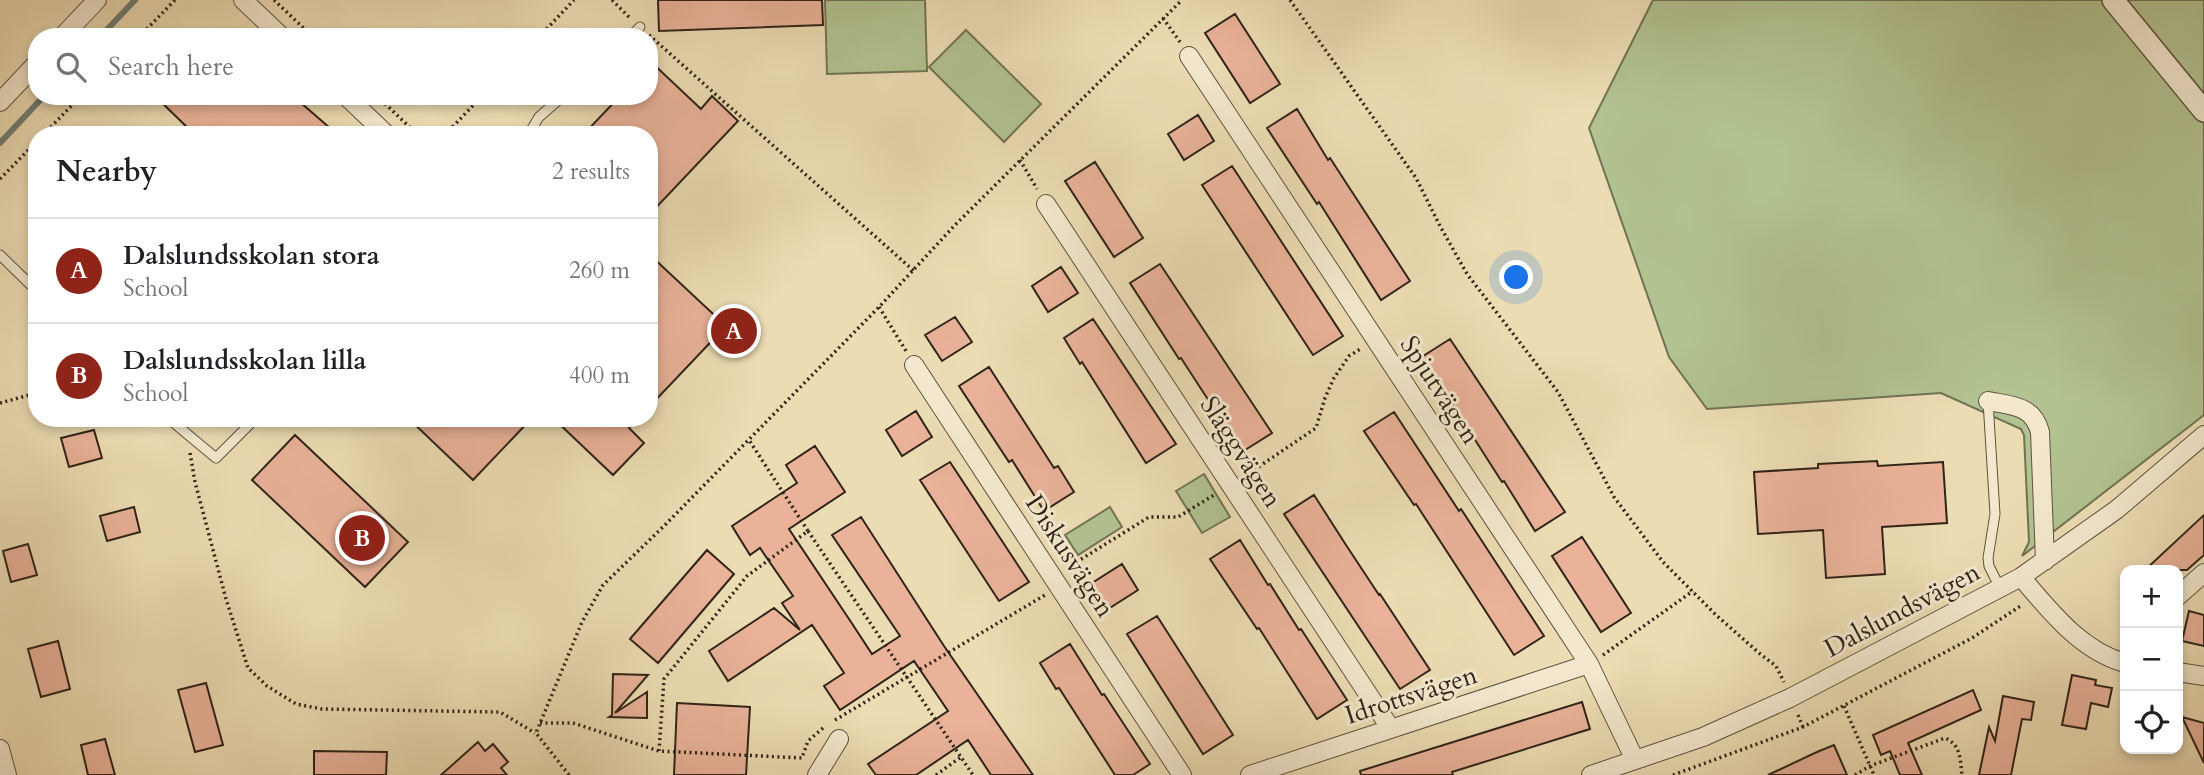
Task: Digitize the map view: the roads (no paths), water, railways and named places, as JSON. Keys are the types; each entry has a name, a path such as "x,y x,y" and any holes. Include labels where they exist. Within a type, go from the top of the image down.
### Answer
{"street":[{"path":"71,28 97,0"},
{"path":"243,0 273,28"},
{"path":"2113,0 2204,111"},
{"name":"Spjutvägen","path":"1189,56 1589,664 1635,760"},
{"path":"0,102 28,72"},
{"path":"355,105 378,126"},
{"name":"Släggvägen","path":"1046,204 1391,729"},
{"name":"Diskusvägen","path":"914,365 1182,775"},
{"path":"1988,401 2026,410 2037,421 2040,432 2045,561"},
{"name":"Dalslundsvägen","path":"1591,775 1703,737 1790,698 2021,577 2116,510 2204,435"},
{"path":"2183,592 2204,573"},
{"path":"2021,577 2090,647 2120,659"},
{"name":"Idrottsvägen","path":"1250,775 1589,664"},
{"path":"2183,673 2204,676"},
{"path":"817,775 839,739"},
{"path":"0,749 7,775"}],"lane":[{"path":"534,126 553,105"},
{"path":"0,255 28,282"},
{"path":"1988,401 1995,514 1988,558 2000,588"},
{"path":"178,427 216,458 247,427"}],"waterway":[{"path":"109,28 135,0"},
{"path":"0,143 36,105"}],"place":[{"name":"Dalslundsskolan stora","path":"734,331"},
{"name":"Dalslundsskolan lilla","path":"362,538"}]}
